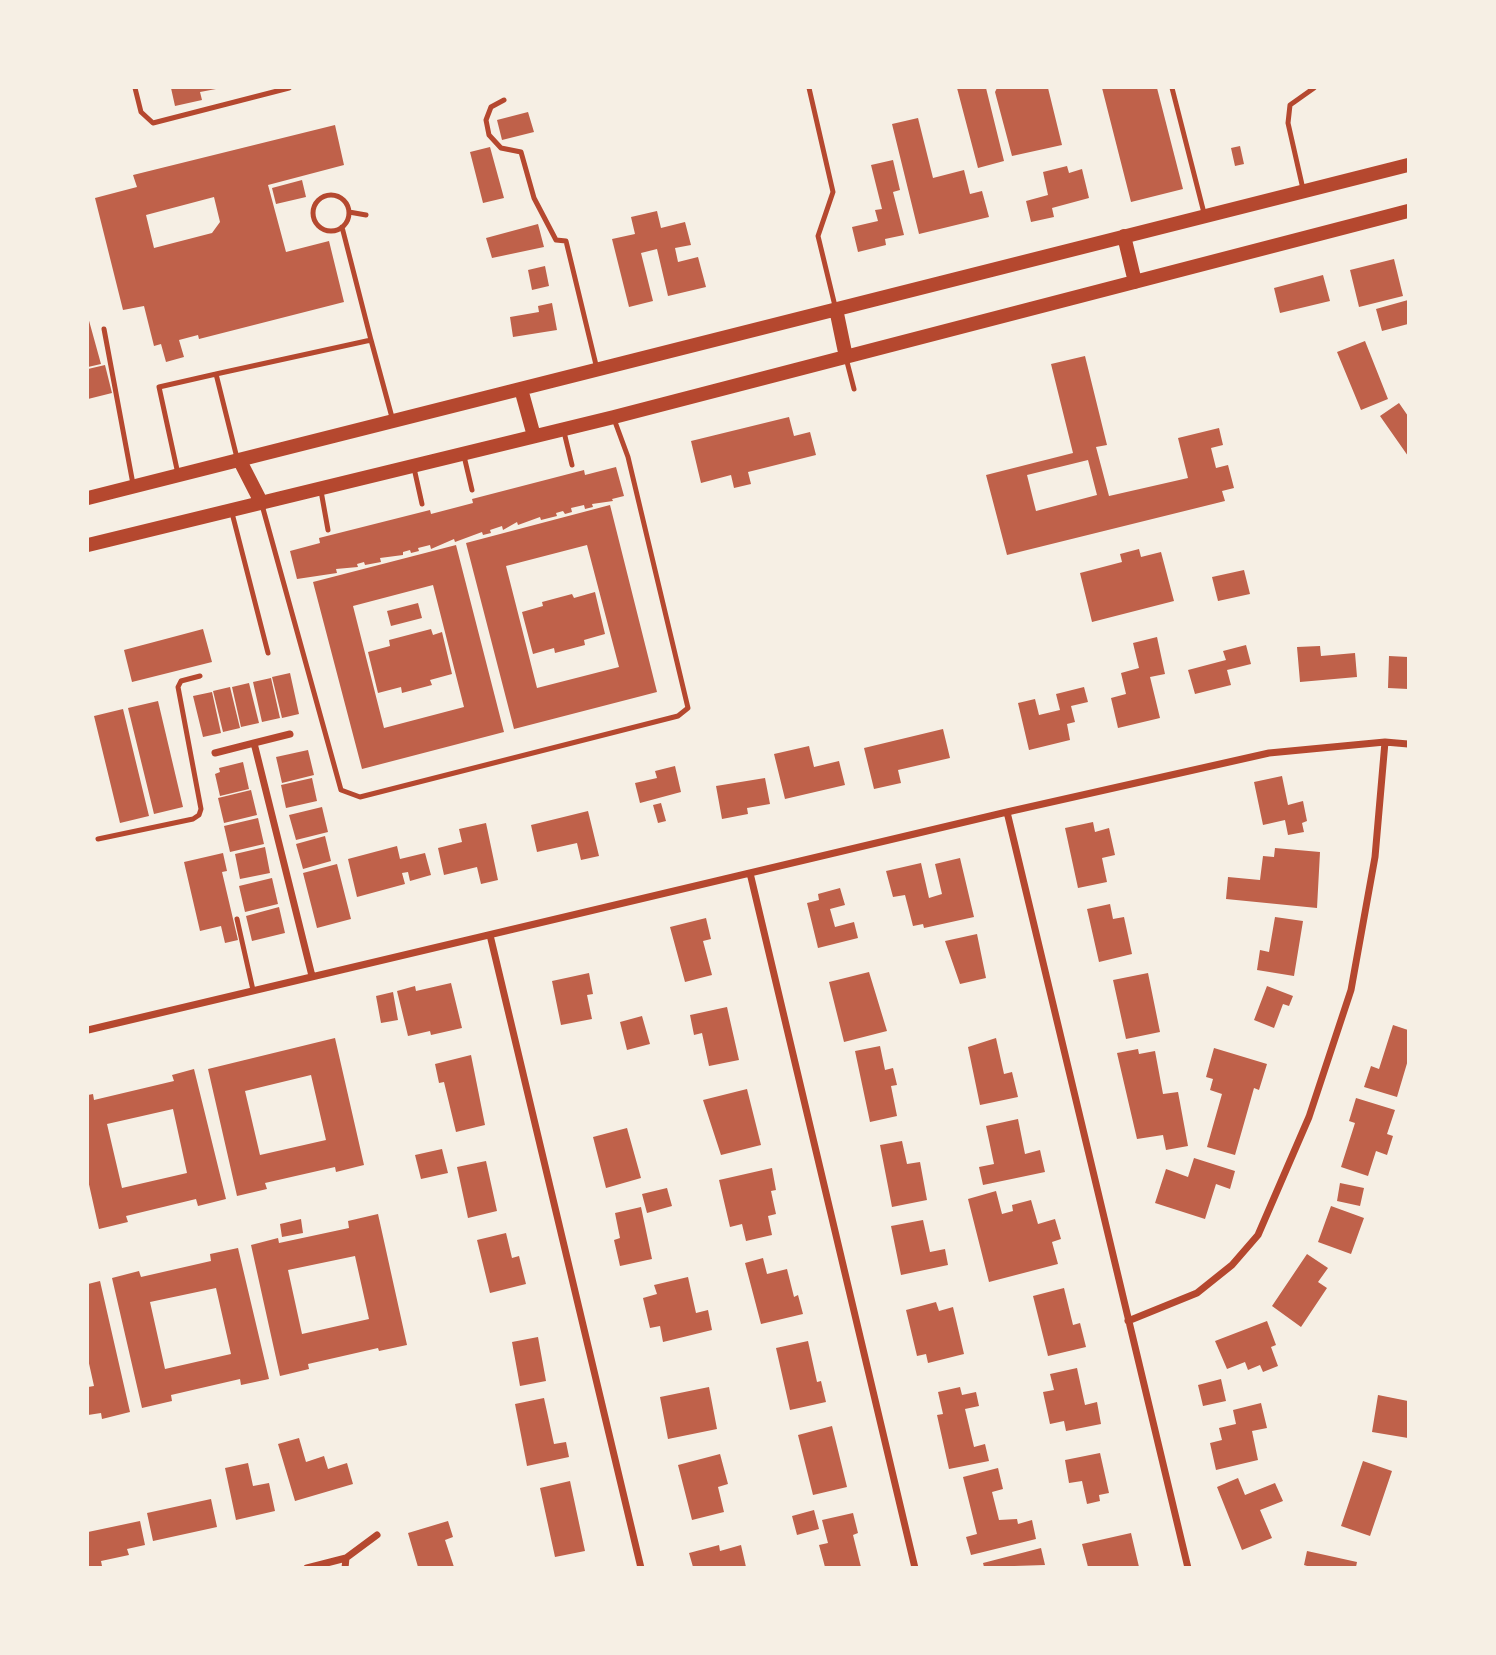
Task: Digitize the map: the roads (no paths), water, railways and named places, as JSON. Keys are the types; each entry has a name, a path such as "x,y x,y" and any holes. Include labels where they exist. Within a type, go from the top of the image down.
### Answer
{"main road":[{"path":"88,498 1409,165"},
{"path":"88,545 563,429 1409,211"},
{"path":"1124,236 1135,282"},
{"path":"835,309 846,357"},
{"path":"521,389 534,436"},
{"path":"239,461 261,502"}],"street":[{"path":"215,753 290,734"},
{"path":"1128,1321 1197,1293 1232,1265 1258,1235 1309,1117 1351,990 1375,857 1385,742"},
{"path":"88,1030 1007,812 1269,754 1385,742 1409,744"},
{"path":"254,743 312,976"},
{"path":"1007,812 1188,1567"},
{"path":"750,873 915,1567"},
{"path":"490,935 641,1567"},
{"path":"307,1567 346,1558 377,1535"},
{"path":"345,1567 346,1558"}],"lane":[{"path":"135,88 141,112 153,123 289,88"},
{"path":"809,88 834,192 818,236 835,309"},
{"path":"1172,88 1205,216"},
{"path":"1304,192 1288,123 1290,105 1314,88"},
{"path":"504,100 491,107 486,120 489,135 500,148 521,152 534,198 556,240 565,241 597,370"},
{"path":"342,227 331,230 320,226 314,217 315,205 323,197 334,195 344,201 349,212 342,227 393,422"},
{"path":"349,212 366,215"},
{"path":"104,329 134,487"},
{"path":"179,476 159,387 371,340"},
{"path":"846,357 854,389"},
{"path":"216,374 239,461"},
{"path":"261,502 341,790 360,797 678,716 688,708 628,457 614,416"},
{"path":"563,429 572,465"},
{"path":"464,453 472,490"},
{"path":"413,465 422,504"},
{"path":"321,488 328,530"},
{"path":"232,510 268,653"},
{"path":"98,839 167,826 199,815 201,809 178,687 181,681 200,676"},
{"path":"237,919 253,990"}]}
